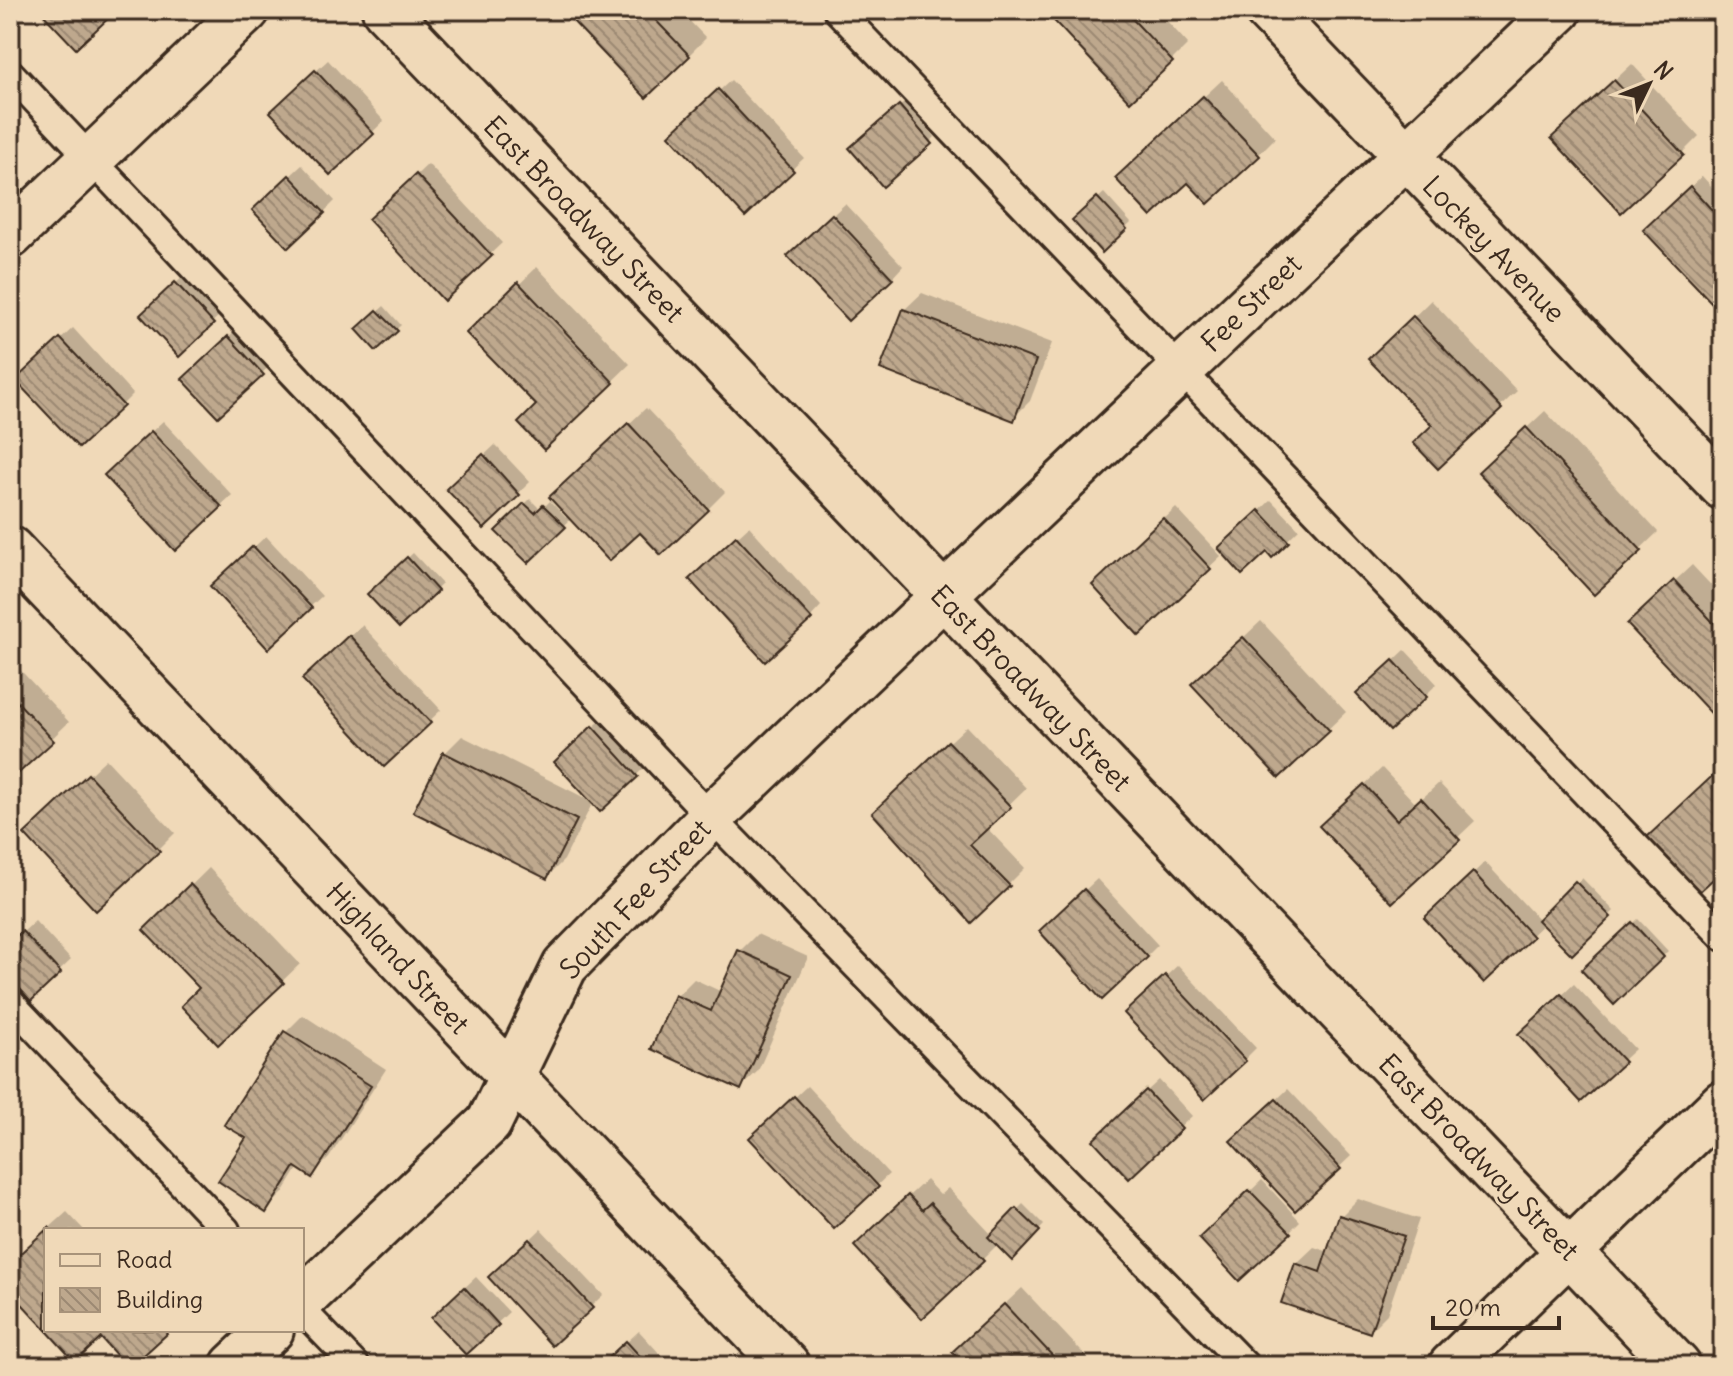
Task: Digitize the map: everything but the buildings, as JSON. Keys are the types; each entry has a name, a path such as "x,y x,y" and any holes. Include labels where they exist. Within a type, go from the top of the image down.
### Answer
{"street":[{"path":"10,236 247,10"},
{"name":"East Broadway Street","path":"385,10 1678,1366"},
{"name":"Lockey Avenue","path":"1267,10 1723,487"},
{"name":"Fee Street","path":"943,596 1559,10"},
{"name":"Highland Street","path":"10,549 787,1366"},
{"name":"South Fee Street","path":"304,1298 489,1123 509,1075 565,966 711,817 943,596"},
{"path":"1451,1366 1723,1103"},
{"path":"233,1366 269,1332"}],"lane":[{"path":"837,10 1723,937"},
{"path":"10,73 711,817 1246,1366"},
{"path":"10,1002 224,1228"},
{"path":"304,1312 356,1366"}]}
